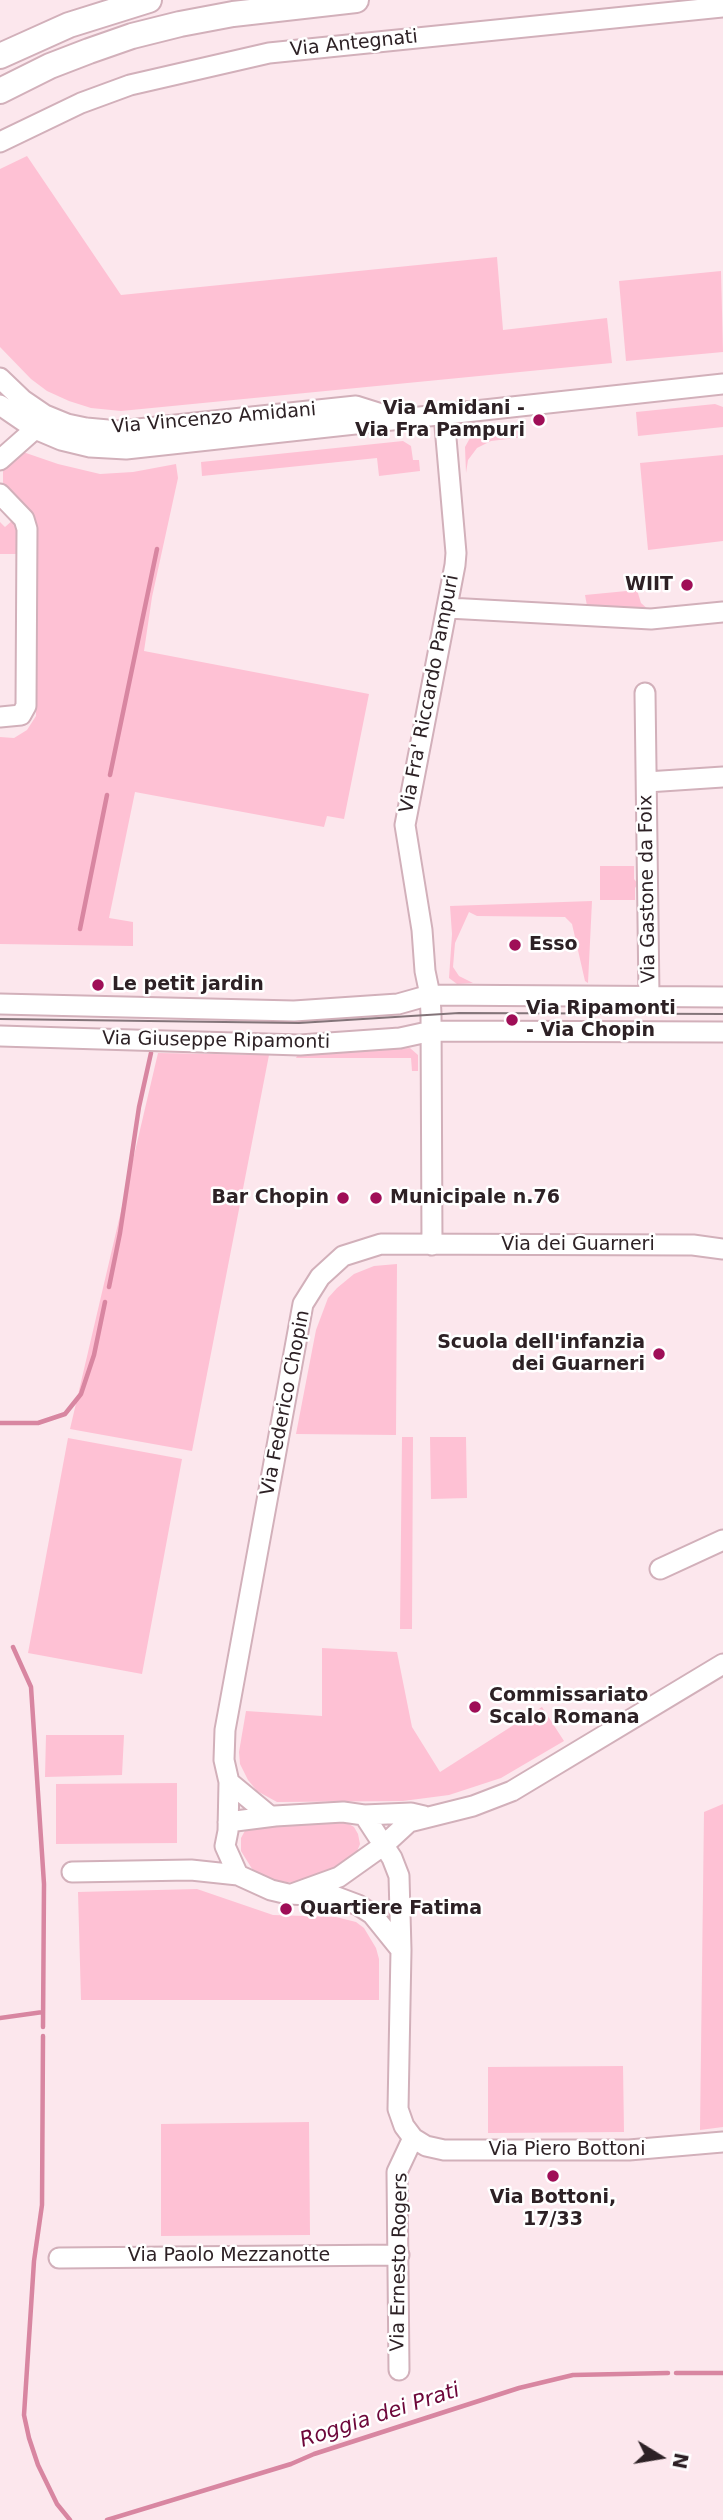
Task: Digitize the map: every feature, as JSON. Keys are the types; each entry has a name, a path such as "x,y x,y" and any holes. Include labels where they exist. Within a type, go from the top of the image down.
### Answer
{"main road":[{"path":"0,56 69,25 149,0"},
{"path":"0,91 50,66 132,36 233,14 356,0"}],"street":[{"name":"Via Antegnati","path":"0,142 81,103 130,85 268,53 723,7"},
{"name":"Via Vincenzo Amidani","path":"0,378 23,400 45,415 86,428 119,431 356,406 399,419"},
{"name":"Via Vincenzo Amidani","path":"0,405 35,429 74,444 125,449 723,384"},
{"name":"Via Fra' Riccardo Pampuri","path":"430,995 422,930 405,836 406,814 448,608 456,553 444,415"},
{"path":"0,460 35,429"},
{"path":"0,494 24,519 27,529 26,706 21,715 0,717"},
{"path":"448,608 651,619 723,612"},
{"name":"Via Gastone da Foix","path":"645,693 649,996"},
{"path":"647,782 723,777"},
{"path":"430,995 432,1245"},
{"name":"Via Giuseppe Ripamonti","path":"0,1004 295,1011 398,1004 430,995 723,997"},
{"name":"Via Giuseppe Ripamonti","path":"0,1036 300,1045 400,1038 432,1031 723,1032"},
{"name":"Via Federico Chopin","path":"225,1846 229,1782 224,1760 225,1730 303,1304 320,1277 349,1253 380,1244 432,1245"},
{"name":"Via dei Guarneri","path":"432,1245 693,1245 723,1249"},
{"path":"660,1569 723,1540"},
{"path":"373,1836 425,1816 473,1806 512,1791 723,1664"},
{"path":"229,1782 270,1816"},
{"path":"228,1822 270,1816 344,1812 373,1836 399,1876 401,1950 398,2109 404,2126 413,2138"},
{"path":"292,1894 339,1877 373,1836 411,1813 425,1816"},
{"path":"191,1870 225,1846 238,1875"},
{"path":"72,1872 191,1870 238,1875 271,1890 292,1894 334,1896 358,1905 372,1914 401,1950"},
{"name":"Via Piero Bottoni","path":"413,2138 426,2146 444,2150 629,2150 723,2142"},
{"name":"Via Ernesto Rogers","path":"399,2371 397,2172 413,2138"},
{"name":"Via Paolo Mezzanotte","path":"59,2258 399,2255"}],"shaded area":[{"path":"27,156 121,295 497,257 503,330 607,318 612,363 121,411 91,408 69,401 47,391 31,379 0,347 0,169"},
{"path":"721,271 723,352 626,361 619,281"},
{"path":"715,404 723,407 723,427 638,436 636,412"},
{"path":"520,430 524,432 524,437 491,441 477,448 468,460 466,473 465,447 470,438"},
{"path":"403,441 411,446 413,460 419,460 420,471 379,476 377,458 202,476 201,462"},
{"path":"23,452 100,474 133,472 176,464 178,478 152,597 144,651 369,694 344,819 327,816 324,827 135,792 109,918 133,922 133,946 0,944 0,737 14,738 27,730 36,716 34,529 3,486 3,471"},
{"path":"723,455 723,541 648,550 640,463"},
{"path":"14,519 21,527 19,554 0,554 0,522 5,527"},
{"path":"637,590 641,603 650,611 588,611 585,595"},
{"path":"600,866 634,866 634,879 638,884 635,888 635,900 600,900"},
{"path":"592,901 588,983 585,981 572,924 565,917 477,916 469,912 455,943 453,967 459,976 473,983 457,984 449,978 452,934 450,906"},
{"path":"410,1048 418,1055 418,1071 412,1071 411,1058 296,1058 297,1056"},
{"path":"158,1053 269,1055 192,1451 70,1429"},
{"path":"397,1264 396,1435 296,1434 316,1330 328,1298 354,1274 374,1266"},
{"path":"402,1437 413,1437 412,1629 400,1629"},
{"path":"430,1437 466,1437 467,1498 431,1499"},
{"path":"68,1438 182,1459 142,1674 28,1653"},
{"path":"322,1648 397,1652 412,1727 440,1772 542,1707 564,1741 501,1778 449,1795 403,1801 277,1802 257,1791 240,1764 239,1752 246,1711 322,1716"},
{"path":"46,1735 124,1735 122,1775 45,1777"},
{"path":"177,1783 177,1843 56,1844 56,1784"},
{"path":"723,1804 723,2127 700,2130 704,1812"},
{"path":"344,1821 354,1827 358,1834 360,1844 356,1854 346,1864 302,1883 272,1881 254,1872 241,1851 241,1838 247,1827"},
{"path":"197,1889 273,1915 336,1917 356,1922 364,1928 376,1948 379,1959 379,2000 81,2000 78,1892"},
{"path":"623,2066 624,2132 488,2133 488,2067"},
{"path":"309,2122 310,2235 161,2236 161,2124"}],"waterway":[{"path":"110,775 157,549"},
{"path":"80,929 107,795"},
{"path":"109,1287 139,1107 151,1053"},
{"path":"0,1423 38,1423 65,1414 81,1394 94,1355 105,1302"},
{"path":"13,1647 31,1687 44,1884 43,2027"},
{"path":"0,2018 43,2012"},
{"name":"Roggia dei Prati","path":"43,2036 42,2205 34,2261 24,2415 38,2465 57,2504 70,2520"},
{"name":"Roggia dei Prati","path":"107,2520 291,2464 314,2454 519,2388 573,2375 668,2373"},
{"name":"Roggia dei Prati","path":"676,2373 723,2373"}],"tram line":[{"path":"0,1019 299,1023 459,1013 723,1014"}],"place":[{"name":"Via Amidani - Via Fra Pampuri","path":"539,420"},
{"name":"WIIT","path":"687,585"},
{"name":"Esso","path":"515,945"},
{"name":"Le petit jardin","path":"98,985"},
{"name":"Via Ripamonti - Via Chopin","path":"512,1020"},
{"name":"Bar Chopin","path":"343,1198"},
{"name":"Municipale n.76","path":"376,1198"},
{"name":"Scuola dell'infanzia dei Guarneri","path":"659,1354"},
{"name":"Commissariato Scalo Romana","path":"475,1707"},
{"name":"Quartiere Fatima","path":"286,1909"},
{"name":"Via Bottoni, 17/33","path":"553,2176"}]}
